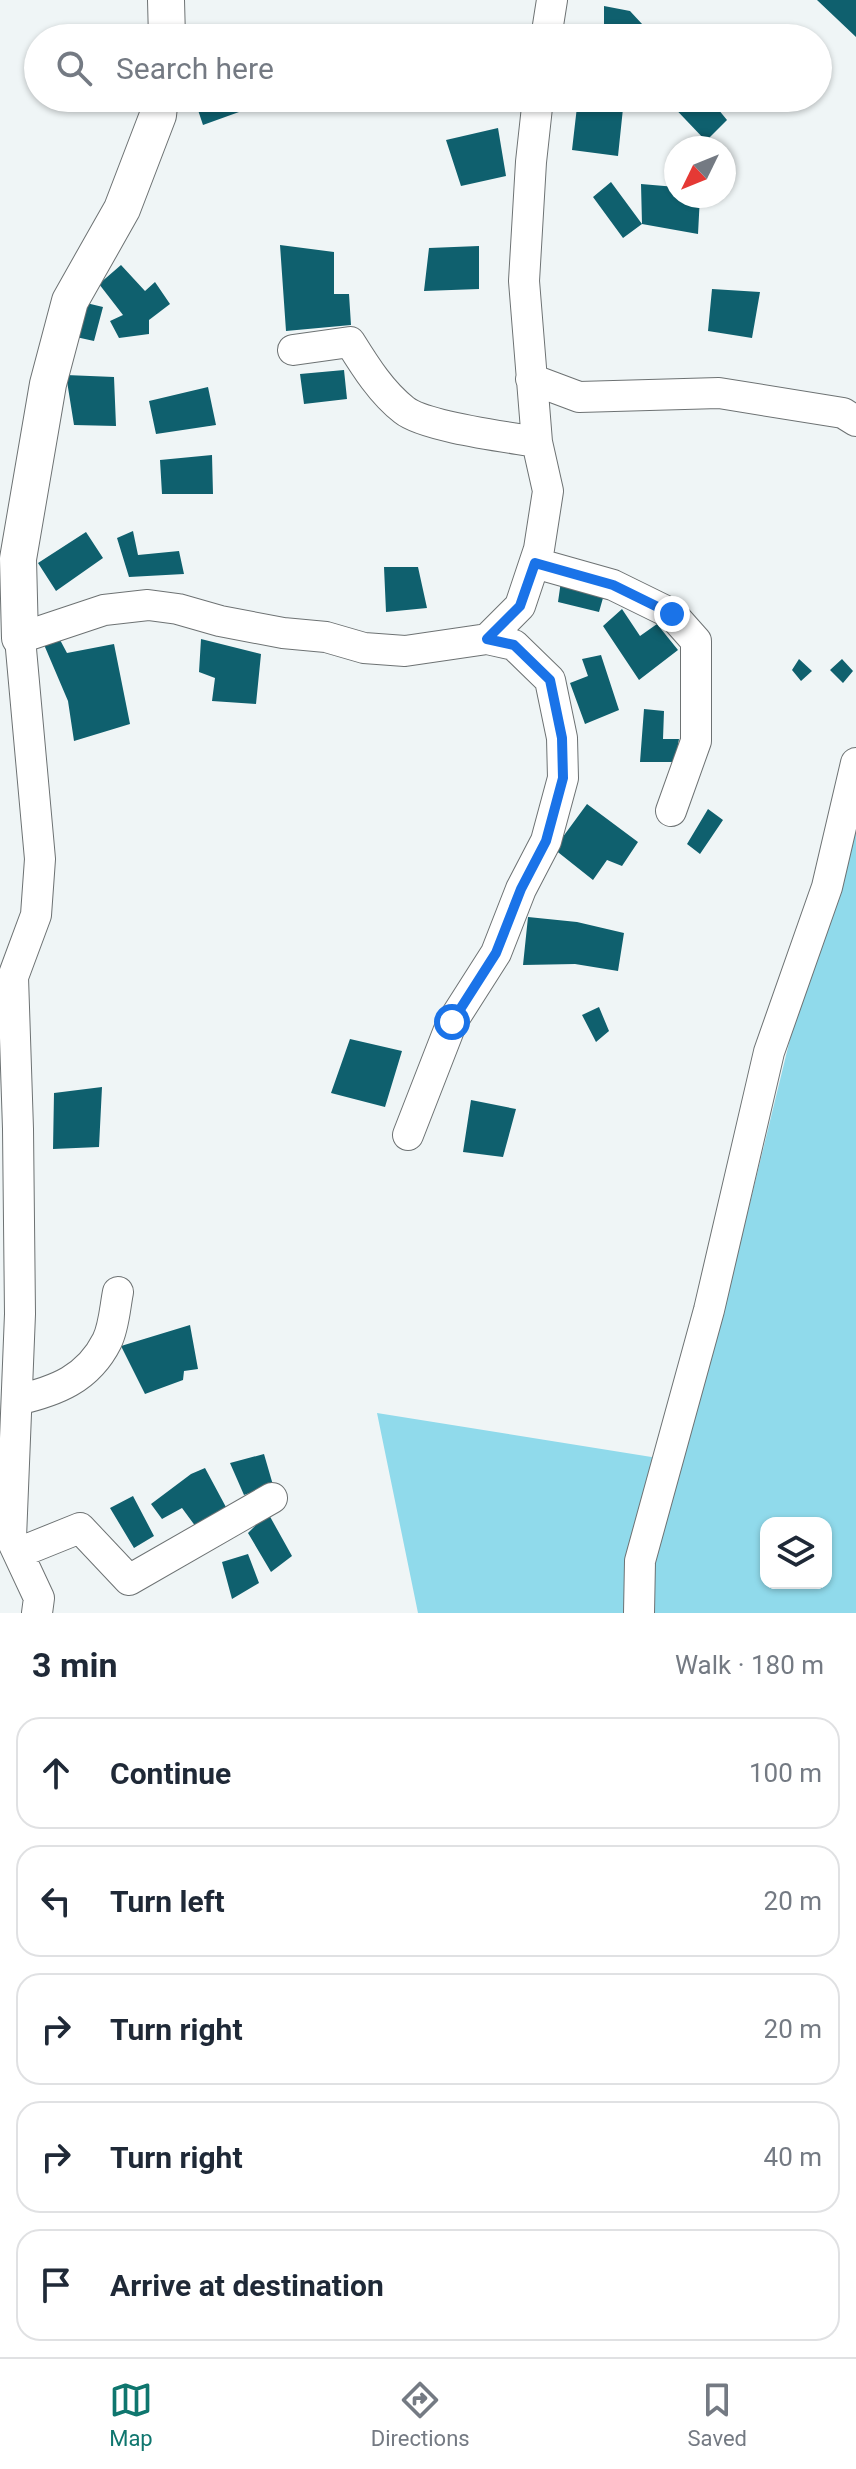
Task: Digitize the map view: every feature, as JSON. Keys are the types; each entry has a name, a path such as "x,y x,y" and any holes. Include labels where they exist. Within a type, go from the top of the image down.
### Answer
{"street":[{"path":"166,0 167,24"},
{"path":"548,24 552,0"},
{"path":"37,1613 39,1598 11,1538 17,1400 10,1312 13,977 36,915 40,859 20,638 18,559 48,384 70,301 122,209 158,112"},
{"path":"487,639 520,606 535,563 548,491 537,442 524,281 536,112"},
{"path":"293,350 350,342 367,371 406,412 455,428 537,442"},
{"path":"531,379 579,397 719,393 843,413 856,421"},
{"path":"535,563 613,585 672,614 696,641 696,741 671,811"},
{"path":"20,638 104,610 148,605 283,633 326,637 364,648 405,651 487,639 514,645 550,680 562,738 563,778 546,841 521,889 496,953 452,1022 408,1135"},
{"path":"639,1613 640,1561 709,1310 769,1052 827,887 856,763"},
{"path":"17,1400 52,1391 85,1371 108,1339 118,1292"},
{"path":"18,1553 80,1528 129,1580 272,1498"}],"shaded area":[{"path":"856,769 856,1613 418,1613 377,1413 664,1459 727,1297"}],"building":[{"path":"817,0 856,0 856,37"},
{"path":"604,6 630,11 642,24 604,24"},
{"path":"199,112 239,112 203,125"},
{"path":"576,112 623,112 618,156 572,150"},
{"path":"678,112 720,112 727,120 711,136 701,136"},
{"path":"498,128 506,176 461,186 446,140"},
{"path":"611,182 642,224 623,238 593,197"},
{"path":"641,184 664,186 664,208 699,208 698,234 642,224"},
{"path":"280,245 334,252 334,294 349,294 351,325 286,331"},
{"path":"479,246 479,289 424,291 429,248"},
{"path":"121,265 145,291 155,282 170,304 149,320 149,334 119,338 110,321 123,315 99,284"},
{"path":"712,289 760,292 752,338 708,331"},
{"path":"78,301 103,307 94,341 67,335"},
{"path":"344,370 347,399 304,404 300,374"},
{"path":"66,375 114,377 116,426 74,425"},
{"path":"208,387 216,425 156,434 149,401"},
{"path":"212,455 213,494 162,494 160,460"},
{"path":"133,531 138,555 179,551 184,574 129,577 117,538"},
{"path":"86,532 103,558 56,591 38,563"},
{"path":"384,567 418,567 427,608 386,612"},
{"path":"561,581 605,591 599,612 558,602"},
{"path":"622,609 640,636 657,624 678,650 639,680 603,626"},
{"path":"59,638 67,653 114,644 130,724 74,741 68,701 42,640"},
{"path":"201,639 261,654 256,704 212,701 215,678 199,672"},
{"path":"601,655 619,710 585,724 570,683 588,676 582,659"},
{"path":"799,659 812,671 801,681 792,670"},
{"path":"842,659 853,671 843,683 830,670"},
{"path":"644,709 664,711 663,739 679,739 675,762 640,762"},
{"path":"587,804 638,842 622,866 607,860 593,880 554,849"},
{"path":"708,809 723,820 700,854 687,844"},
{"path":"528,917 577,922 624,933 618,971 575,964 523,965"},
{"path":"599,1007 609,1031 596,1042 582,1015"},
{"path":"350,1039 402,1051 385,1107 331,1093"},
{"path":"102,1087 99,1147 53,1149 54,1093"},
{"path":"471,1100 516,1109 503,1157 463,1152"},
{"path":"190,1325 198,1369 184,1371 183,1380 145,1394 121,1346"},
{"path":"264,1454 273,1485 244,1495 230,1463"},
{"path":"205,1468 227,1509 196,1527 182,1508 162,1519 151,1504 191,1474"},
{"path":"133,1496 154,1536 134,1548 110,1508"},
{"path":"268,1513 292,1556 271,1572 248,1533"},
{"path":"248,1554 259,1583 232,1599 222,1562"}],"route":[{"path":"452,1022 496,953 521,889 546,841 563,778 562,738 550,680 514,645 487,639 520,606 535,563 613,585 672,614"}]}
